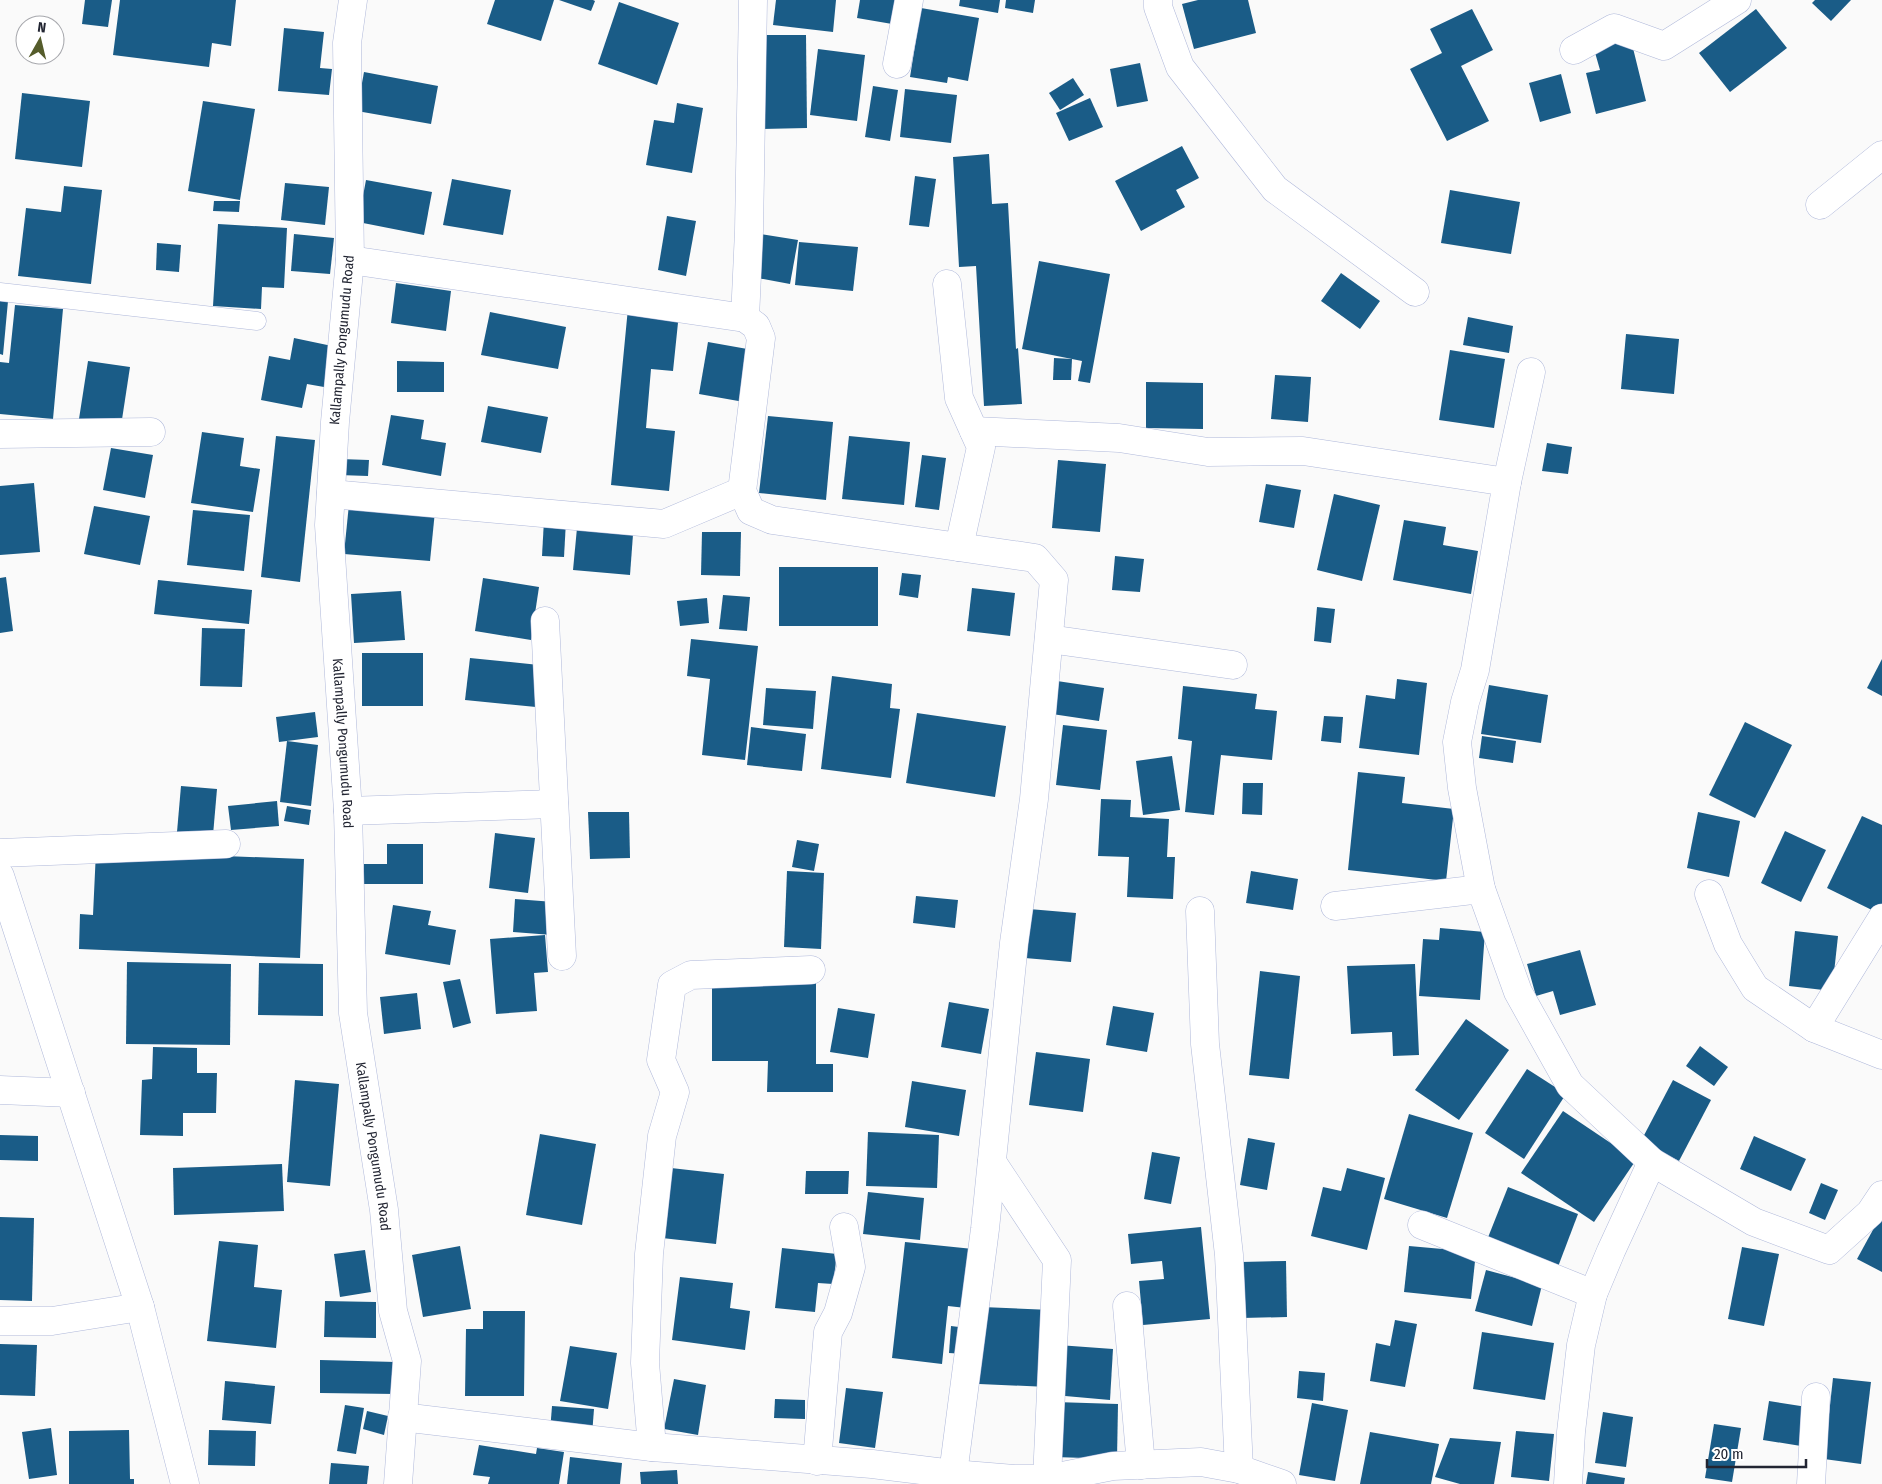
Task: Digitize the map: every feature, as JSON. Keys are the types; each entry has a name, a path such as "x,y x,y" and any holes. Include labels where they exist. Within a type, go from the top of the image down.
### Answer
{"street":[{"name":"Kallampally Pongumudu Road","path":"353,0 347,43 350,260 335,422 329,525 348,811 353,1013 384,1210 393,1311 407,1361 398,1484"},
{"path":"745,318 749,231 753,0"},
{"path":"897,64 909,0"},
{"path":"1158,0 1158,7 1180,67 1275,189 1415,292"},
{"path":"1574,50 1614,28 1664,46 1738,0"},
{"path":"1820,205 1882,154"},
{"path":"350,260 745,318 756,326 761,338 742,490 751,511 772,520 1035,558 1054,580 1034,799 1014,943 985,1229 953,1474"},
{"path":"947,284 958,398 981,447 959,547"},
{"path":"1531,372 1507,482 1475,670 1465,702 1457,742 1462,788 1481,889 1518,992 1570,1085 1652,1162 1754,1222 1829,1250 1870,1214 1882,1195"},
{"path":"974,431 1119,438 1208,452 1303,451 1507,482"},
{"path":"0,434 151,432"},
{"path":"331,494 664,524 742,490"},
{"path":"546,621 562,956"},
{"path":"1049,639 1233,665"},
{"path":"348,811 554,804"},
{"path":"0,853 226,844"},
{"path":"0,876 140,1308 185,1484"},
{"path":"1335,906 1481,889"},
{"path":"1709,894 1728,944 1755,988 1814,1028 1882,1055"},
{"path":"1200,911 1205,1044 1229,1255 1239,1469"},
{"path":"1814,1028 1882,918"},
{"path":"652,1447 645,1363 649,1254 662,1136 675,1092 661,1060 672,985 691,975 811,970"},
{"path":"0,1090 71,1094"},
{"path":"992,1162 1057,1260 1047,1479"},
{"path":"1568,1484 1571,1432 1580,1346 1593,1294 1652,1162"},
{"path":"1422,1225 1593,1294"},
{"path":"817,1461 828,1332 838,1313 851,1267 844,1227"},
{"path":"1127,1306 1141,1465"},
{"path":"0,1321 52,1321 140,1308"},
{"path":"1811,1484 1816,1397"},
{"path":"402,1417 652,1447 817,1461 883,1475 953,1474 1014,1479 1047,1479 1113,1466 1141,1465 1200,1473 1239,1469 1282,1484"}],"lane":[{"path":"0,292 257,320"}],"building":[{"path":"85,0 112,0 108,27 82,24"},
{"path":"120,0 236,0 231,46 212,43 209,67 113,55"},
{"path":"495,0 554,0 541,41 487,24"},
{"path":"559,0 593,0 595,1 591,11"},
{"path":"776,0 836,0 833,32 773,25"},
{"path":"860,0 903,0 898,25 857,18"},
{"path":"960,0 1000,0 998,13 959,6"},
{"path":"1006,0 1035,0 1033,13 1005,8"},
{"path":"1198,0 1248,0 1256,33 1194,49 1182,4"},
{"path":"1815,0 1851,0 1831,21 1812,3"},
{"path":"619,2 679,23 657,85 598,64"},
{"path":"921,8 979,18 968,81 948,77 947,83 910,77"},
{"path":"1472,9 1493,50 1461,66 1489,121 1447,141 1410,69 1442,53 1430,29"},
{"path":"1756,9 1787,48 1730,92 1699,53"},
{"path":"284,28 324,32 320,68 332,69 329,95 278,91"},
{"path":"758,35 806,35 807,128 759,129"},
{"path":"1631,40 1646,101 1596,114 1586,73 1600,70 1594,49"},
{"path":"818,49 865,55 857,121 810,115"},
{"path":"1140,63 1148,101 1117,107 1110,69"},
{"path":"364,72 438,86 431,124 357,111"},
{"path":"1561,74 1571,113 1540,122 1529,83"},
{"path":"1073,78 1084,95 1060,110 1049,93"},
{"path":"873,86 898,90 890,141 865,137"},
{"path":"905,89 957,95 951,143 900,137"},
{"path":"22,93 90,101 82,167 15,159"},
{"path":"1090,98 1103,127 1069,141 1056,113"},
{"path":"203,101 255,109 240,200 188,191"},
{"path":"677,103 703,108 692,173 646,165 654,120 674,123"},
{"path":"1182,146 1199,178 1176,190 1185,207 1141,231 1115,181"},
{"path":"989,154 992,204 1008,203 1016,349 1018,348 1022,404 984,406 976,266 959,267 953,157"},
{"path":"915,176 936,179 929,227 909,225"},
{"path":"452,179 511,190 503,235 443,225"},
{"path":"366,180 432,192 424,235 358,222"},
{"path":"285,183 329,187 325,225 281,220"},
{"path":"64,186 102,190 91,284 18,276 26,208 61,212"},
{"path":"1450,190 1520,202 1511,254 1441,243"},
{"path":"214,201 240,201 239,212 213,211"},
{"path":"667,216 696,221 686,276 658,270"},
{"path":"218,224 287,228 284,288 262,287 261,309 213,306"},
{"path":"294,234 334,238 330,274 291,271"},
{"path":"761,234 798,240 790,284 752,277"},
{"path":"799,242 858,247 853,291 795,285"},
{"path":"157,243 181,245 179,272 156,270"},
{"path":"1039,261 1110,274 1090,383 1078,381 1082,361 1022,349"},
{"path":"1341,273 1380,301 1360,329 1321,301"},
{"path":"396,283 451,291 446,331 391,323"},
{"path":"0,300 8,301 3,355 0,354"},
{"path":"15,305 63,309 53,419 0,414 0,362 9,363"},
{"path":"628,308 679,313 673,371 651,369 646,428 675,431 669,491 611,485"},
{"path":"490,312 566,327 558,369 481,355"},
{"path":"1468,317 1513,326 1509,353 1463,345"},
{"path":"1626,334 1679,339 1674,394 1621,389"},
{"path":"294,338 332,346 324,387 307,384 302,408 261,400 269,356 290,360"},
{"path":"708,342 753,350 744,402 699,394"},
{"path":"1450,350 1505,359 1494,428 1439,420"},
{"path":"1054,358 1072,359 1071,380 1053,380"},
{"path":"88,361 130,367 121,426 79,419"},
{"path":"397,361 444,362 444,392 397,392"},
{"path":"1275,375 1311,377 1308,422 1271,419"},
{"path":"1146,382 1203,383 1203,429 1146,428"},
{"path":"488,406 548,417 541,453 481,442"},
{"path":"391,415 424,420 421,439 446,443 441,476 382,465"},
{"path":"768,416 833,422 826,500 759,493"},
{"path":"202,432 244,438 240,466 260,469 253,512 191,503"},
{"path":"276,436 315,440 300,582 261,577"},
{"path":"849,436 910,442 904,505 842,499"},
{"path":"1547,443 1572,447 1568,474 1542,471"},
{"path":"111,448 153,455 145,498 103,490"},
{"path":"922,455 946,458 939,510 915,507"},
{"path":"340,459 369,460 368,476 339,475"},
{"path":"1058,460 1106,464 1100,532 1052,528"},
{"path":"34,483 40,552 0,555 0,486"},
{"path":"1266,484 1301,490 1294,528 1259,522"},
{"path":"1334,494 1380,505 1362,581 1317,570"},
{"path":"349,504 435,511 430,561 344,554"},
{"path":"94,506 150,516 140,565 84,554"},
{"path":"193,510 250,515 244,571 187,565"},
{"path":"544,520 566,521 564,557 542,556"},
{"path":"1404,520 1446,527 1443,545 1478,551 1471,594 1393,580"},
{"path":"634,521 630,575 573,570 577,528"},
{"path":"702,532 741,532 740,576 701,575"},
{"path":"1115,556 1144,559 1140,592 1112,590"},
{"path":"779,567 878,567 878,626 779,626"},
{"path":"902,573 921,575 918,598 899,595"},
{"path":"6,577 13,631 0,633 0,578"},
{"path":"483,578 539,587 531,640 475,631"},
{"path":"158,580 252,590 249,624 154,614"},
{"path":"972,588 1015,593 1010,636 967,631"},
{"path":"401,591 405,640 354,643 351,594"},
{"path":"723,595 750,597 747,631 719,629"},
{"path":"707,598 709,623 680,626 677,601"},
{"path":"1317,607 1335,609 1331,643 1314,641"},
{"path":"202,628 245,629 242,687 200,686"},
{"path":"691,639 758,646 745,760 702,755 710,679 687,676"},
{"path":"362,653 423,653 423,706 362,706"},
{"path":"470,658 539,665 536,707 465,700"},
{"path":"1882,659 1882,696 1867,688"},
{"path":"832,676 892,684 890,708 900,709 891,778 821,769"},
{"path":"1397,679 1427,683 1419,755 1359,748 1366,695 1395,699"},
{"path":"1057,681 1104,688 1099,721 1052,714"},
{"path":"1489,685 1548,695 1541,743 1481,734"},
{"path":"1183,686 1257,694 1255,709 1277,711 1272,760 1221,755 1214,815 1185,812 1192,741 1178,739"},
{"path":"766,688 816,691 813,729 763,725"},
{"path":"315,712 318,737 279,742 276,717"},
{"path":"917,713 1006,726 995,797 906,783"},
{"path":"1324,716 1343,717 1341,743 1321,741"},
{"path":"1745,722 1792,745 1755,818 1709,795"},
{"path":"1063,725 1107,730 1100,790 1056,785"},
{"path":"751,727 806,734 802,771 747,765"},
{"path":"1482,736 1516,741 1513,763 1479,758"},
{"path":"287,741 318,745 311,806 280,802"},
{"path":"1172,756 1180,810 1143,815 1136,761"},
{"path":"1358,772 1405,777 1402,803 1454,809 1446,881 1348,870"},
{"path":"1243,783 1263,783 1262,815 1242,814"},
{"path":"181,786 217,789 213,835 177,832"},
{"path":"1101,799 1131,800 1130,817 1169,819 1167,857 1175,857 1173,899 1127,897 1129,857 1098,856"},
{"path":"277,801 279,826 231,830 228,806"},
{"path":"287,806 311,810 309,825 284,821"},
{"path":"588,812 629,812 630,858 590,859"},
{"path":"1698,812 1740,821 1729,877 1687,868"},
{"path":"1862,816 1882,825 1882,905 1878,913 1827,888"},
{"path":"1785,831 1826,850 1801,902 1761,883"},
{"path":"495,833 535,838 528,893 489,888"},
{"path":"797,840 819,844 814,871 792,867"},
{"path":"387,844 423,844 423,884 364,884 364,864 387,864"},
{"path":"96,851 304,859 300,958 79,949 80,914 93,915"},
{"path":"787,871 824,873 821,949 784,947"},
{"path":"1251,871 1298,879 1293,910 1246,903"},
{"path":"916,896 958,900 955,928 913,923"},
{"path":"515,899 554,902 552,935 513,932"},
{"path":"393,905 431,911 428,925 456,930 450,965 385,954"},
{"path":"1029,909 1076,913 1071,962 1025,958"},
{"path":"1440,928 1485,932 1480,1000 1419,996 1423,939 1439,940"},
{"path":"1795,931 1838,936 1832,991 1789,986"},
{"path":"545,935 548,972 534,973 537,1011 496,1014 490,939"},
{"path":"1580,950 1596,1005 1560,1015 1553,991 1536,996 1527,964"},
{"path":"127,962 231,964 230,1045 126,1044"},
{"path":"259,963 323,964 323,1016 258,1015"},
{"path":"1415,964 1419,1055 1393,1056 1392,1032 1351,1034 1347,966"},
{"path":"1260,971 1300,976 1289,1079 1249,1075"},
{"path":"460,979 471,1023 453,1028 443,982"},
{"path":"712,983 816,983 816,1064 833,1064 833,1092 767,1092 768,1061 712,1061"},
{"path":"417,993 421,1029 384,1034 380,997"},
{"path":"949,1002 989,1009 981,1054 941,1047"},
{"path":"1113,1006 1154,1013 1147,1052 1106,1045"},
{"path":"838,1008 875,1014 868,1058 830,1052"},
{"path":"1466,1019 1509,1050 1459,1120 1415,1090"},
{"path":"1700,1046 1728,1067 1714,1086 1686,1066"},
{"path":"153,1047 197,1048 197,1073 217,1073 216,1113 183,1113 183,1136 140,1135 142,1080 152,1079"},
{"path":"1036,1052 1090,1059 1083,1112 1029,1105"},
{"path":"1527,1069 1566,1094 1524,1159 1485,1133"},
{"path":"295,1080 339,1084 330,1186 287,1182"},
{"path":"1673,1080 1711,1100 1679,1161 1641,1141"},
{"path":"912,1081 966,1090 959,1136 905,1127"},
{"path":"1563,1111 1636,1160 1594,1222 1521,1173"},
{"path":"1409,1114 1473,1133 1447,1218 1384,1199"},
{"path":"868,1132 939,1135 937,1188 866,1186"},
{"path":"540,1134 596,1144 582,1225 526,1215"},
{"path":"0,1135 38,1136 38,1161 0,1160"},
{"path":"1754,1136 1806,1159 1791,1191 1740,1169"},
{"path":"1248,1138 1275,1143 1267,1190 1240,1185"},
{"path":"1152,1152 1180,1157 1171,1204 1144,1199"},
{"path":"282,1164 284,1211 174,1215 173,1168"},
{"path":"671,1168 724,1174 716,1244 662,1238"},
{"path":"1347,1168 1385,1178 1367,1250 1311,1236 1323,1187 1341,1191"},
{"path":"806,1171 849,1171 848,1194 805,1194"},
{"path":"1821,1183 1838,1190 1825,1220 1809,1213"},
{"path":"1508,1187 1578,1214 1556,1272 1485,1245"},
{"path":"868,1192 924,1198 920,1240 863,1234"},
{"path":"0,1217 34,1218 32,1301 0,1300"},
{"path":"1880,1217 1882,1218 1882,1272 1857,1259"},
{"path":"1201,1227 1210,1319 1143,1325 1139,1281 1164,1279 1162,1261 1131,1264 1128,1234"},
{"path":"219,1241 258,1245 254,1287 282,1290 276,1348 207,1341"},
{"path":"905,1242 973,1249 966,1308 948,1306 942,1364 892,1358"},
{"path":"460,1246 471,1309 423,1317 412,1255"},
{"path":"1409,1246 1476,1252 1471,1299 1404,1292"},
{"path":"1742,1247 1779,1254 1764,1326 1728,1319"},
{"path":"782,1248 837,1254 833,1284 818,1283 815,1312 775,1308"},
{"path":"365,1250 371,1292 340,1297 334,1254"},
{"path":"1286,1261 1287,1317 1242,1318 1241,1262"},
{"path":"1486,1270 1542,1285 1532,1326 1475,1311"},
{"path":"680,1277 733,1283 730,1308 750,1311 745,1350 672,1340"},
{"path":"325,1301 376,1302 376,1338 324,1337"},
{"path":"982,1307 1051,1310 1048,1387 979,1384"},
{"path":"483,1311 525,1311 524,1396 465,1396 466,1329 483,1329"},
{"path":"1395,1320 1417,1324 1405,1387 1370,1381 1376,1343 1390,1346"},
{"path":"951,1326 967,1328 965,1354 949,1353"},
{"path":"1482,1332 1554,1343 1545,1400 1473,1389"},
{"path":"0,1344 37,1345 35,1396 0,1395"},
{"path":"1058,1345 1113,1349 1110,1400 1054,1395"},
{"path":"570,1346 617,1353 608,1409 560,1401"},
{"path":"320,1360 396,1362 396,1394 320,1393"},
{"path":"1299,1371 1325,1373 1323,1401 1297,1398"},
{"path":"1833,1378 1871,1382 1861,1464 1824,1459"},
{"path":"674,1379 706,1385 698,1435 664,1429"},
{"path":"225,1381 275,1386 271,1424 222,1420"},
{"path":"846,1388 883,1392 875,1448 839,1443"},
{"path":"775,1399 805,1400 805,1419 774,1418"},
{"path":"1769,1401 1807,1407 1801,1446 1763,1440"},
{"path":"1055,1402 1118,1404 1117,1459 1054,1457"},
{"path":"1312,1403 1348,1410 1335,1481 1299,1475"},
{"path":"345,1405 364,1408 356,1454 337,1451"},
{"path":"552,1406 594,1409 592,1435 550,1432"},
{"path":"367,1411 388,1416 384,1435 363,1429"},
{"path":"1603,1412 1633,1417 1626,1467 1595,1463"},
{"path":"1714,1424 1741,1428 1732,1482 1705,1478"},
{"path":"51,1428 57,1475 29,1479 22,1432"},
{"path":"129,1430 130,1479 134,1479 134,1484 69,1484 69,1431"},
{"path":"209,1430 256,1431 255,1466 208,1465"},
{"path":"1516,1431 1554,1434 1549,1481 1511,1477"},
{"path":"1370,1432 1439,1444 1431,1484 1360,1484"},
{"path":"1450,1438 1501,1442 1494,1484 1460,1484 1435,1477"},
{"path":"479,1445 536,1454 537,1448 564,1452 559,1484 488,1484 490,1477 473,1475"},
{"path":"570,1457 622,1463 620,1484 567,1484"},
{"path":"331,1463 369,1466 367,1484 329,1484"},
{"path":"677,1470 678,1484 641,1484 640,1472"},
{"path":"1588,1472 1625,1478 1624,1484 1586,1484"}]}
